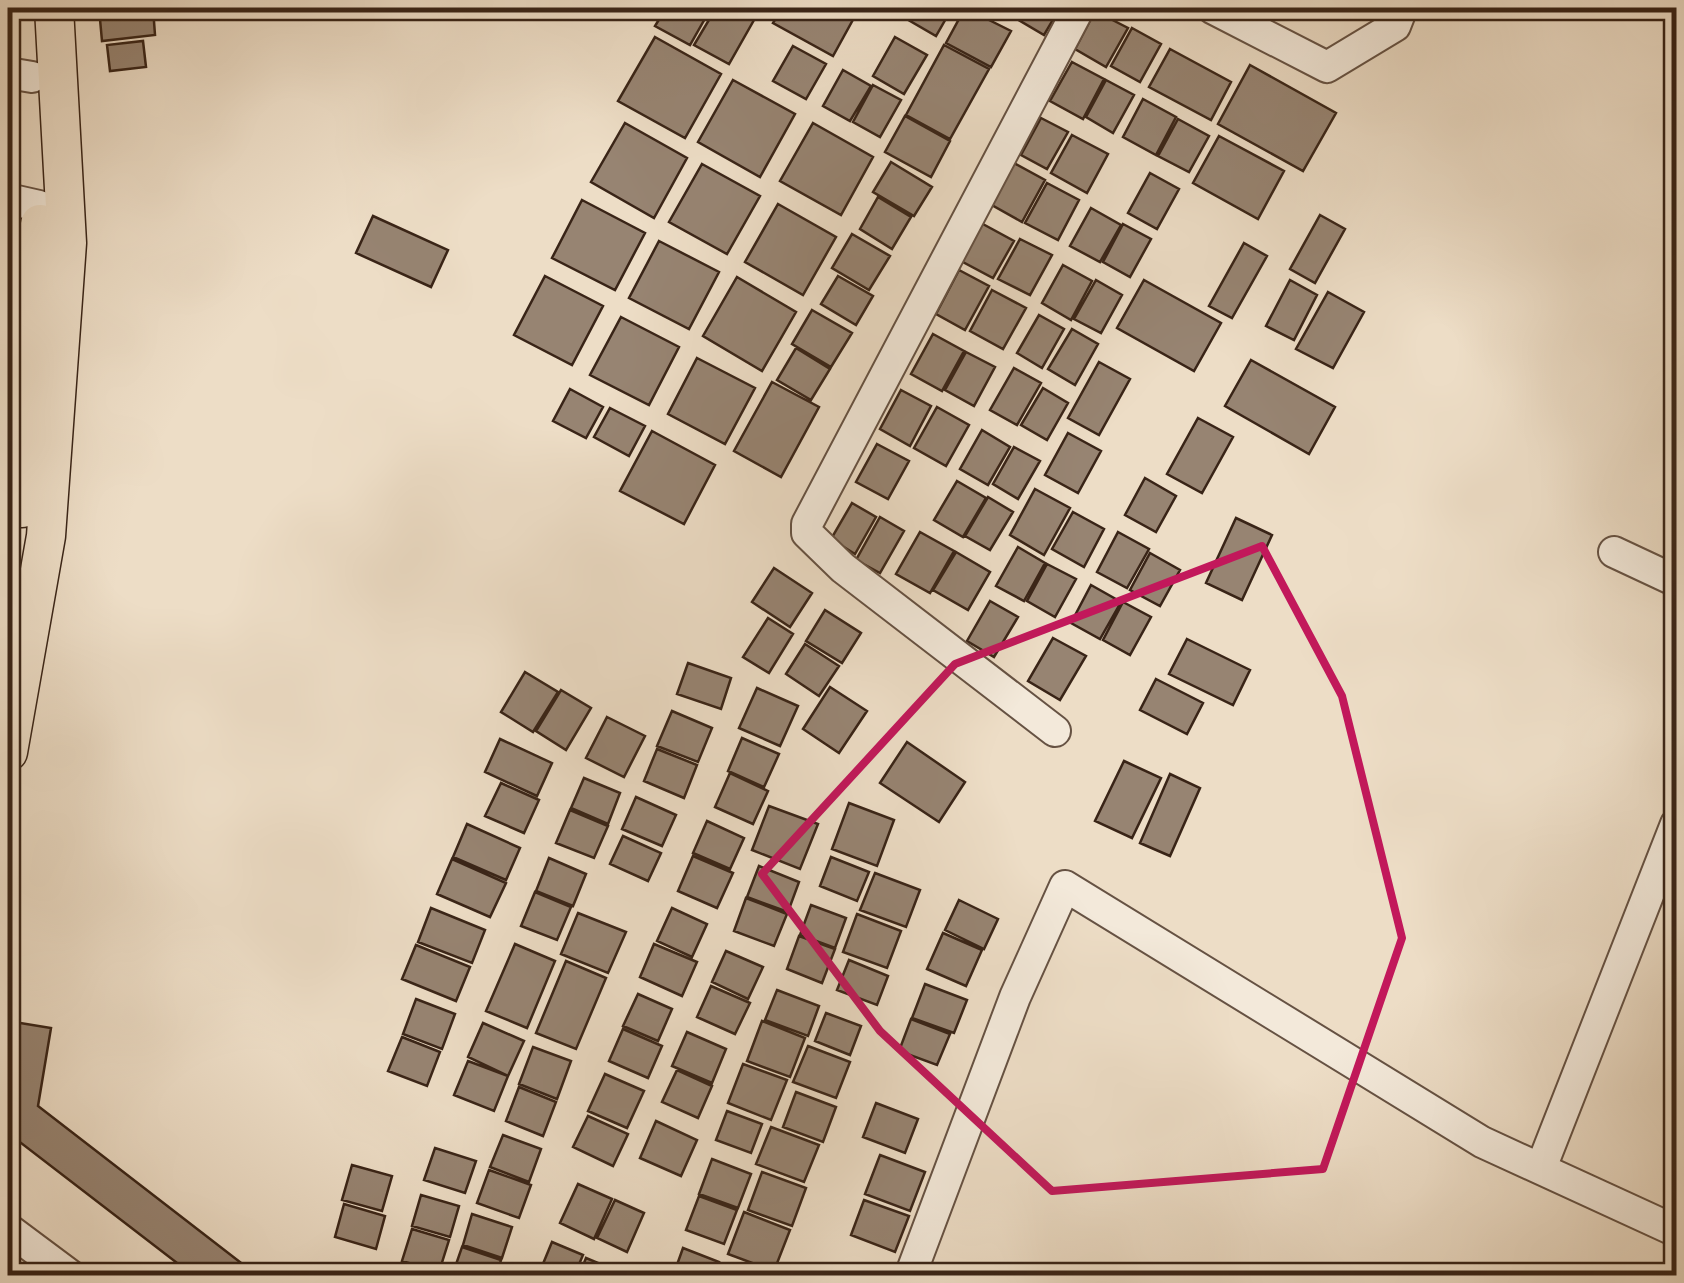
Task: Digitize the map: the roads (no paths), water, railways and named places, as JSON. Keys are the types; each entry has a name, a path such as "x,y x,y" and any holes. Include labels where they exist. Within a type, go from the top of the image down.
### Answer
{"main road":[{"path":"8,610 20,344 41,242 23,203 20,75 30,8"},
{"path":"8,752 46,536 67,243 54,8"}],"street":[{"path":"1055,731 843,568 807,534 807,524 1079,8"},
{"path":"1212,8 1328,67 1395,26 1402,8"},
{"path":"1614,552 1676,581"},
{"path":"1541,1168 1676,824"},
{"path":"910,1276 1014,998 1064,886 1482,1142 1676,1231"},
{"path":"8,1229 71,1276"}]}
